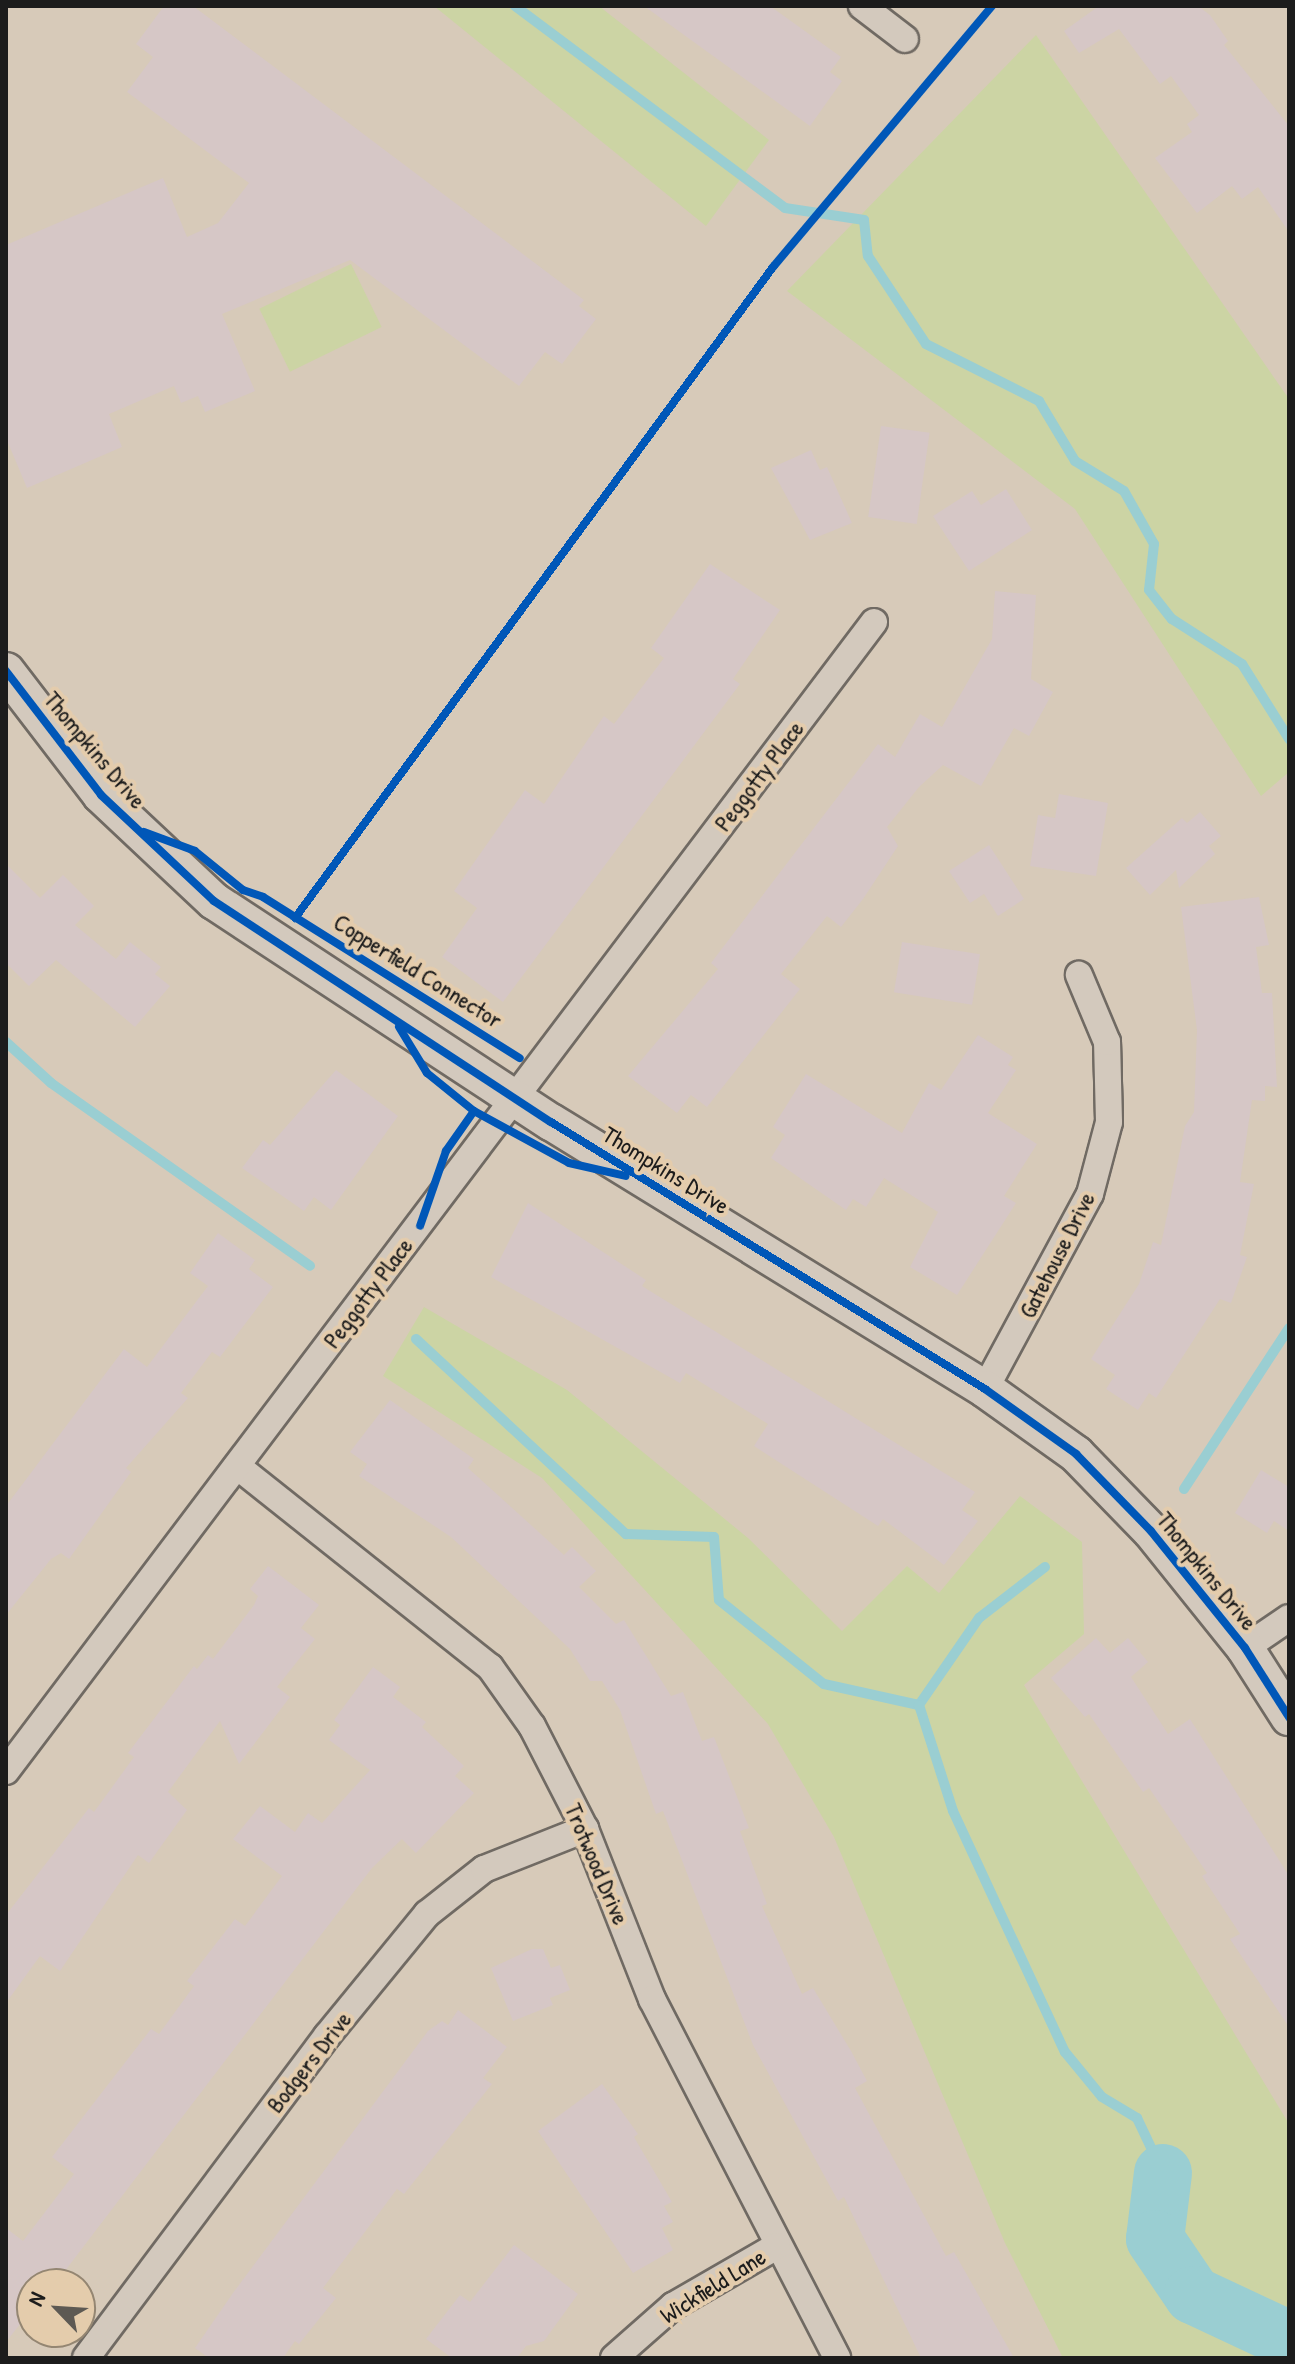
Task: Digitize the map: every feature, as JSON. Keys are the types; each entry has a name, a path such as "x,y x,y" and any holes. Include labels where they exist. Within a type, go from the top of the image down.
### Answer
{"street":[{"path":"862,6 905,39"},
{"name":"Peggotty Place","path":"6,1771 874,622"},
{"name":"Thompkins Drive","path":"6,671 101,795 205,894 516,1099 985,1389 1076,1454 1151,1531 1245,1648 1289,1717"},
{"name":"Gatehouse Drive","path":"985,1389 1078,1220 1109,1122 1107,1042 1079,975"},
{"name":"Trotwood Drive","path":"237,1466 490,1667 532,1726 585,1829 652,1999 837,2358"},
{"path":"1245,1648 1289,1618"},
{"name":"Bodgers Drive","path":"86,2358 327,2036 427,1914 484,1869 585,1829"},
{"name":"Wickfield Lane","path":"614,2358 673,2306 777,2246"}],"green space":[{"path":"434,6 599,6 769,140 706,226"},
{"path":"1036,35 1289,399 1289,772 1261,796 1075,509 787,291"},
{"path":"351,264 382,327 290,372 259,309"},
{"path":"424,1307 567,1390 748,1538 842,1631 907,1566 939,1593 1020,1496 1082,1542 1084,1634 1024,1685 1289,2124 1289,2358 1063,2358 1005,2243 834,1837 768,1724 542,1478 383,1376"}],"building":[{"path":"164,6 193,6 584,300 579,306 596,319 562,364 545,352 519,386 350,260 222,314 255,391 205,412 198,396 181,403 174,386 109,414 122,447 27,488 6,438 6,245 163,178 187,237 218,223 249,183 127,92 153,57 136,44"},
{"path":"644,6 770,6 841,57 830,72 842,81 810,126"},
{"path":"1099,6 1198,6 1210,15 1228,41 1224,45 1289,126 1289,232 1258,187 1242,199 1232,186 1197,213 1155,158 1192,132 1187,124 1199,115 1171,76 1160,84 1119,29 1079,53 1064,31"},
{"path":"881,426 930,433 917,524 868,517"},
{"path":"811,450 820,470 827,467 852,523 810,540 771,468"},
{"path":"1006,489 1032,530 969,571 933,516 972,491 981,505"},
{"path":"710,564 780,610 733,679 740,684 503,1002 442,957 477,908 454,891 525,790 544,804 604,716 614,724 664,658 651,648"},
{"path":"995,591 1036,595 1031,679 1053,692 1029,736 1014,728 981,786 943,765 919,787 887,827 898,846 863,899 841,927 827,916 781,974 800,989 707,1107 691,1095 677,1113 628,1076 718,969 711,963 878,744 895,757 920,714 942,727 992,639"},
{"path":"1059,794 1108,803 1096,876 1030,866 1038,815 1055,818"},
{"path":"1200,812 1221,836 1209,846 1215,854 1179,888 1176,870 1150,895 1126,868 1182,818 1187,823"},
{"path":"989,845 1024,899 998,916 984,894 970,903 949,871"},
{"path":"6,864 40,898 63,875 94,906 75,925 116,959 130,942 161,967 155,974 170,986 135,1027 56,960 29,986 6,963"},
{"path":"1259,897 1269,945 1256,947 1262,993 1272,993 1277,1087 1265,1086 1265,1101 1252,1100 1240,1182 1254,1184 1240,1255 1247,1257 1231,1303 1220,1299 1156,1398 1149,1393 1138,1410 1106,1389 1115,1375 1091,1359 1139,1284 1153,1242 1161,1245 1185,1126 1194,1112 1197,1030 1181,907"},
{"path":"902,942 980,954 972,1005 894,992"},
{"path":"978,1035 1013,1057 1008,1065 1016,1070 988,1113 1037,1144 1004,1196 1016,1203 957,1295 910,1267 938,1212 884,1178 866,1207 853,1199 846,1210 771,1158 785,1135 773,1127 806,1074 902,1133 929,1083 941,1090"},
{"path":"336,1070 398,1116 331,1210 314,1197 304,1211 242,1168 263,1140 270,1145"},
{"path":"528,1203 646,1280 642,1286 975,1492 962,1510 978,1521 944,1565 883,1519 878,1526 754,1446 768,1424 686,1373 680,1383 491,1277"},
{"path":"218,1233 255,1260 249,1269 273,1287 220,1357 212,1352 181,1393 188,1398 126,1468 131,1472 69,1559 61,1553 51,1559 6,1615 6,1506 124,1349 147,1367 208,1286 190,1273"},
{"path":"390,1400 474,1459 468,1468 564,1555 572,1547 596,1571 579,1587 616,1624 624,1620 671,1696 683,1692 702,1741 714,1737 749,1828 740,1831 767,1904 762,1906 802,1994 813,1988 851,2051 867,2081 855,2088 946,2256 954,2252 1014,2358 921,2358 844,2197 838,2201 753,2045 663,1811 656,1814 620,1710 602,1681 590,1681 570,1649 451,1537 359,1476 367,1464 350,1452"},
{"path":"1261,1470 1289,1487 1289,1531 1274,1521 1267,1533 1235,1513"},
{"path":"268,1566 319,1605 301,1628 315,1639 277,1687 290,1697 239,1764 220,1721 168,1792 187,1810 149,1863 138,1855 60,1971 40,1956 6,2003 6,1915 89,1808 94,1812 134,1757 128,1753 194,1666 197,1669 208,1655 213,1659 254,1605 258,1596 250,1589"},
{"path":"1096,1638 1110,1653 1128,1638 1148,1662 1131,1677 1168,1734 1190,1719 1289,1876 1289,2027 1230,1939 1240,1934 1202,1876 1207,1873 1149,1788 1143,1792 1089,1714 1085,1717 1051,1678"},
{"path":"373,1667 400,1687 393,1697 426,1722 422,1727 464,1766 455,1776 474,1793 416,1853 402,1839 372,1868 67,2268 16,2268 16,2329 6,2342 6,2228 23,2241 74,2174 52,2157 151,2029 159,2034 194,1986 187,1981 235,1919 245,1926 282,1876 233,1839 260,1806 295,1832 308,1813 322,1823 370,1770 329,1740 340,1725 334,1720"},
{"path":"532,1949 543,1949 551,1968 560,1965 570,1990 550,1998 553,2005 513,2021 491,1968"},
{"path":"458,2010 507,2047 483,2078 492,2084 404,2194 397,2189 323,2288 336,2298 299,2344 295,2341 283,2358 209,2358 195,2348 428,2031 442,2021 448,2025"},
{"path":"602,2084 638,2134 634,2137 672,2202 664,2206 673,2222 662,2228 673,2250 633,2273 538,2131"},
{"path":"514,2245 578,2294 544,2341 526,2346 517,2358 452,2358 426,2339 460,2295 470,2302"}],"waterway":[{"path":"515,6 785,208 864,220 868,256 926,344 1039,401 1075,461 1124,491 1154,544 1149,590 1172,619 1242,664 1289,739"},
{"path":"6,1042 51,1083 310,1266"},
{"path":"1184,1489 1289,1328"},
{"path":"416,1339 626,1534 714,1537 719,1600 824,1684 919,1705"},
{"path":"1045,1567 979,1618 919,1705 953,1811 1065,2052 1102,2097 1137,2118 1163,2173"},
{"path":"1163,2173 1155,2239 1193,2295 1289,2340"}],"cycle path":[{"path":"295,918 773,267 992,6"},
{"path":"6,671 101,795 214,901 551,1122 985,1389 1076,1454 1151,1531 1245,1648 1289,1717"},
{"name":"Copperfield Connector","path":"144,832 195,851 243,890 263,897 520,1058"},
{"path":"399,1027 427,1073 474,1111 446,1151 420,1226"},
{"path":"474,1111 569,1163 626,1176"}]}
